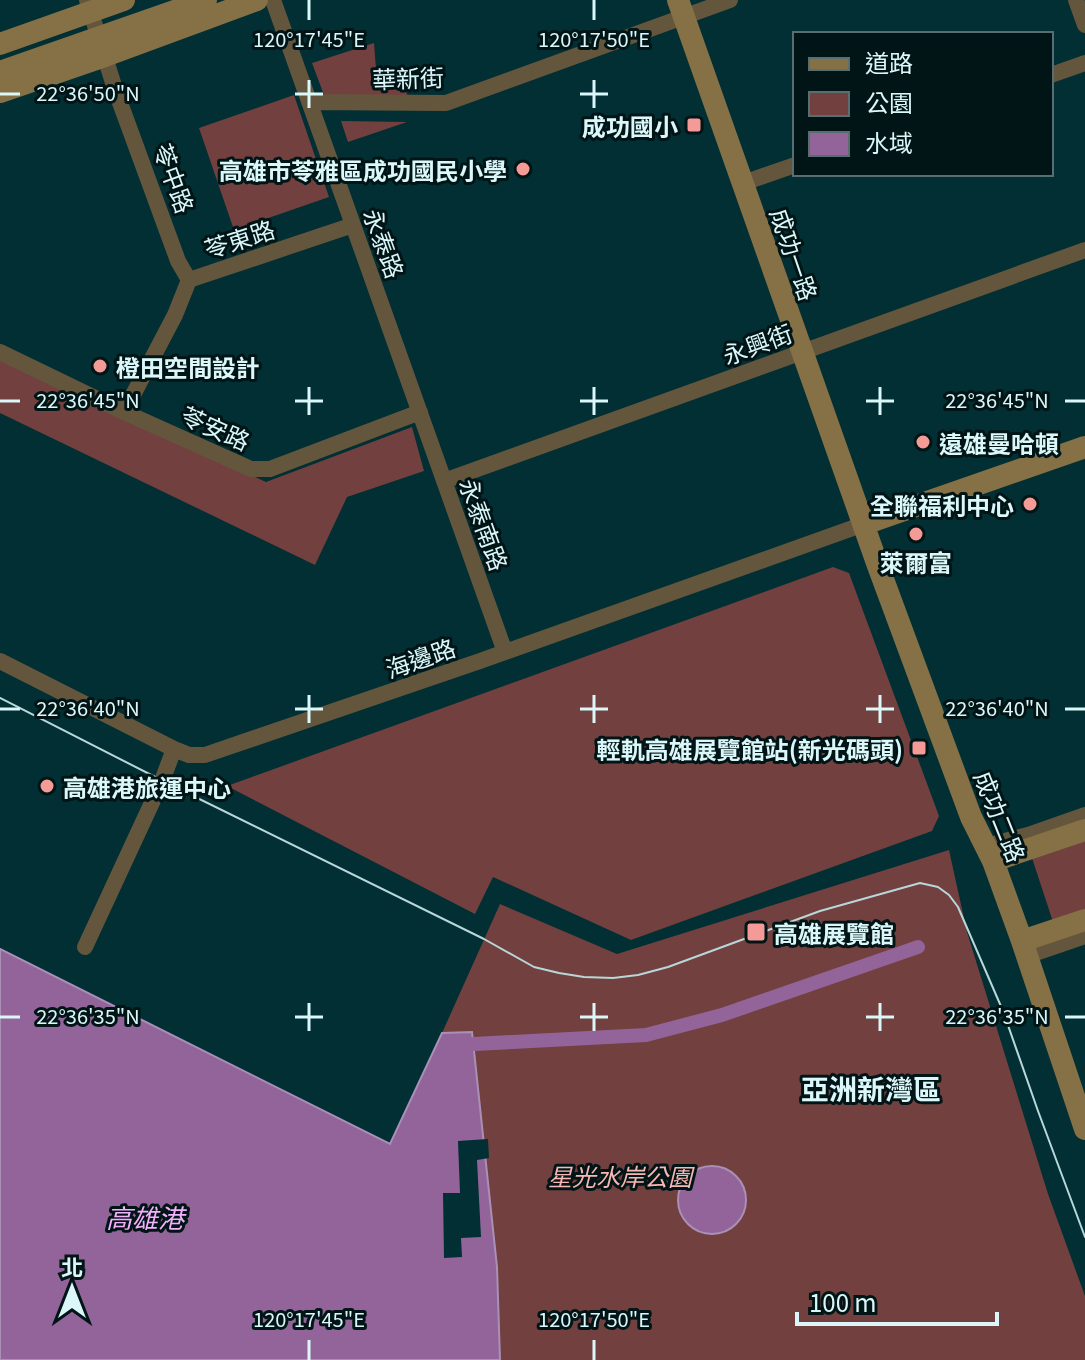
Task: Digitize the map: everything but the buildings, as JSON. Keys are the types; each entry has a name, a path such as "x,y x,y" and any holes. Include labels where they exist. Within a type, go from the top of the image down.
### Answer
{"street":[{"path":"0,44 88,6 124,0"},
{"path":"0,92 206,0"},
{"path":"0,72 102,48 257,0"},
{"name":"永泰路","path":"273,0 420,412"},
{"name":"華新街","path":"309,102 446,103 681,9 730,0"},
{"path":"1076,0 1085,25"},
{"name":"苓中路","path":"88,6 178,261 189,280"},
{"name":"成功一路","path":"681,9 864,524"},
{"path":"1053,74 1085,63"},
{"path":"743,183 793,166"},
{"name":"苓東路","path":"124,412 175,315 189,280 353,225"},
{"name":"永興街","path":"444,481 1085,250"},
{"name":"苓安路","path":"0,352 251,469 270,469 420,412"},
{"name":"永泰南路","path":"420,412 505,652"},
{"path":"864,524 1085,447"},
{"name":"海邊路","path":"0,661 174,749 189,755 205,755 864,524"},
{"name":"成功二路","path":"864,524 967,806 990,854 1025,949 1085,1129"},
{"path":"85,947 174,749"},
{"path":"990,854 1028,835 1085,815"},
{"path":"990,854 1085,830"},
{"path":"1025,949 1085,920"},
{"path":"1025,949 1085,936"}],"green space":[{"path":"374,43 376,69 396,72 408,96 324,95 312,63"},
{"path":"294,95 329,197 234,230 199,128"},
{"path":"341,121 407,122 348,142"},
{"path":"0,359 266,482 412,427 424,471 347,497 315,565 0,413"},
{"path":"833,567 849,573 939,816 932,831 631,940 493,877 475,914 227,786"},
{"path":"1085,839 1085,911 1053,922 1032,858"},
{"name":"星光水岸公園","path":"949,850 967,932 1048,1194 1085,1296 1085,1360 500,1360 472,1033 442,1033 500,904 617,954"}],"water":[{"name":"高雄港","path":"0,949 390,1144 442,1033 472,1032 497,1267 500,1360 0,1360"},
{"path":"712,1166 736,1176 746,1200 736,1224 712,1234 688,1224 678,1200 688,1176"}],"pier":[{"path":"488,1139 489,1158 477,1160 481,1237 461,1238 462,1257 444,1258 443,1193 460,1193 458,1141"}],"waterway":[{"path":"474,1044 646,1035 722,1015 918,947"}],"tram line":[{"path":"0,698 484,939 534,967 559,973 613,978 638,975 668,967 820,911 920,883 938,887 958,907 1003,1011 1085,1237"}],"place":[{"name":"成功國小","path":"694,125"},
{"name":"高雄市苓雅區成功國民小學","path":"523,169"},
{"name":"橙田空間設計","path":"100,366"},
{"name":"遠雄曼哈頓","path":"923,442"},
{"name":"全聯福利中心","path":"1030,504"},
{"name":"萊爾富","path":"916,534"},
{"name":"輕軌高雄展覽館站(新光碼頭)","path":"919,748"},
{"name":"高雄港旅運中心","path":"47,786"},
{"name":"高雄展覽館","path":"756,932"}],"district":[{"name":"亞洲新灣區","path":"871,1088"}]}
